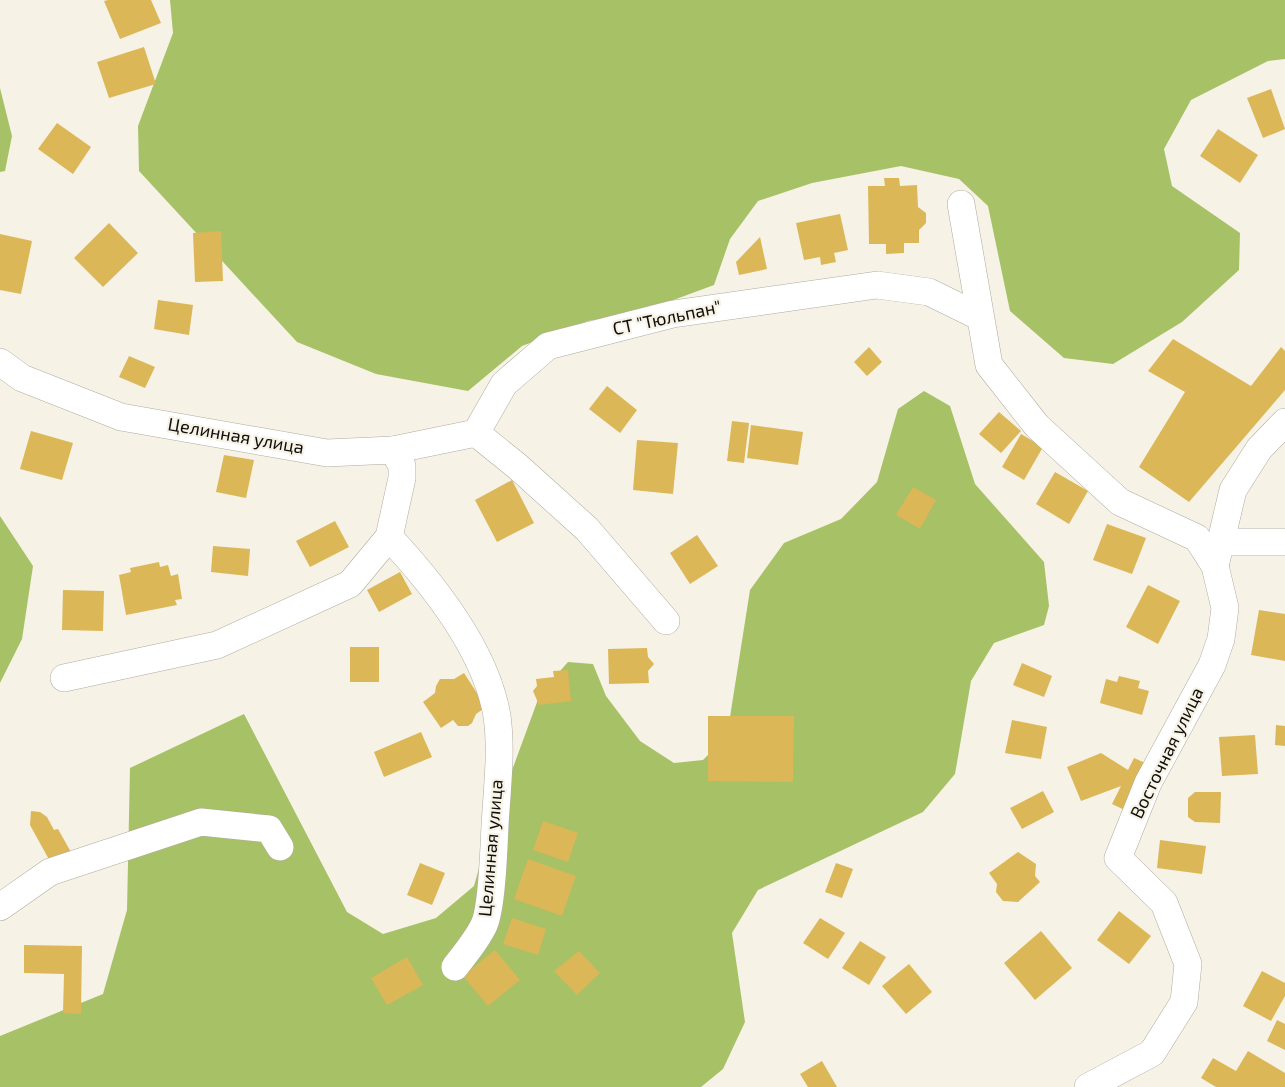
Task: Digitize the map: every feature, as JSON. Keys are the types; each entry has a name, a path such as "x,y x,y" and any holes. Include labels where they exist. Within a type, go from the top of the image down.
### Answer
{"street":[{"name":"Восточная улица","path":"961,204 989,365 1037,426 1120,502 1197,538 1219,554"},
{"name":"СТ \"Тюльпан\"","path":"476,433 504,384 549,346 673,314 878,285 929,292 980,317"},
{"name":"Целинная улица","path":"0,362 22,378 121,417 327,453 393,450"},
{"name":"Восточная улица","path":"1088,1087 1152,1053 1184,1002 1188,964 1164,903 1118,858 1148,783 1212,665 1221,639 1225,608 1219,554 1233,490 1259,449 1285,422"},
{"path":"64,678 217,645 350,584 389,537 402,478 402,465 393,450 476,433 517,465 587,529 666,621"},
{"name":"Целинная улица","path":"389,537 414,564 452,616 482,669 497,716 498,770 493,861 485,924 455,967"},
{"path":"1219,554 1285,542"},
{"path":"0,907 50,872 201,822 268,829 280,847"}],"green space":[{"path":"170,0 1285,0 1285,59 1268,61 1191,100 1164,149 1172,186 1240,233 1239,270 1182,322 1113,364 1064,358 1010,311 988,206 959,179 901,166 812,183 758,201 730,239 714,285 641,312 588,321 522,346 468,391 376,374 297,342 139,171 138,126 173,33"},
{"path":"0,88 12,136 5,171 0,172"},
{"path":"924,391 950,406 975,484 1044,562 1049,606 1044,625 994,643 971,681 955,774 923,812 758,890 732,933 745,1022 723,1069 701,1087 0,1087 0,1036 103,994 127,910 130,768 244,714 347,912 383,934 436,918 474,886 489,833 540,694 568,662 593,664 606,696 640,741 674,763 703,760 727,736 750,590 784,543 841,519 877,482 898,409"},
{"path":"0,516 33,566 22,639 0,683"}],"building":[{"path":"151,0 161,23 120,39 104,1"},
{"path":"144,47 156,84 109,98 97,62"},
{"path":"1271,89 1285,129 1263,138 1247,98"},
{"path":"57,123 91,147 73,174 38,149"},
{"path":"1218,129 1258,155 1240,183 1200,156"},
{"path":"884,178 899,178 900,186 917,185 918,207 926,213 926,223 919,230 919,243 904,243 904,253 886,254 886,244 869,244 868,186 885,186"},
{"path":"840,214 848,250 834,253 836,262 821,265 820,257 804,260 796,223"},
{"path":"109,223 138,253 103,287 74,258"},
{"path":"221,231 223,281 195,282 193,233"},
{"path":"0,234 32,241 21,294 0,290"},
{"path":"760,237 767,269 739,275 736,262"},
{"path":"158,300 193,305 189,335 154,329"},
{"path":"1173,339 1251,386 1281,347 1285,351 1285,390 1189,502 1139,467 1185,392 1148,371"},
{"path":"869,347 882,362 867,376 854,362"},
{"path":"129,356 155,367 145,388 119,377"},
{"path":"607,386 637,410 620,433 589,409"},
{"path":"999,412 1021,431 1001,453 979,434"},
{"path":"732,421 749,423 744,463 727,461"},
{"path":"751,425 803,432 798,465 747,458"},
{"path":"31,431 73,443 62,480 20,469"},
{"path":"1021,434 1043,447 1024,480 1002,467"},
{"path":"637,440 678,443 673,494 633,490"},
{"path":"224,455 254,460 246,498 216,492"},
{"path":"1055,472 1088,491 1069,524 1036,504"},
{"path":"512,480 534,523 497,542 475,500"},
{"path":"913,487 936,500 920,529 896,515"},
{"path":"335,521 349,547 310,567 296,541"},
{"path":"1107,524 1146,538 1132,574 1093,560"},
{"path":"697,535 718,566 690,584 670,553"},
{"path":"213,546 250,549 248,576 211,572"},
{"path":"159,562 160,567 168,565 171,576 178,574 182,599 175,600 177,605 126,615 119,575 131,572 130,568"},
{"path":"400,572 412,594 379,612 367,590"},
{"path":"1148,585 1180,601 1158,644 1126,627"},
{"path":"63,590 104,591 103,631 62,630"},
{"path":"1259,610 1285,614 1285,661 1251,655"},
{"path":"350,647 379,647 379,682 350,682"},
{"path":"647,648 648,657 654,664 648,671 649,683 609,684 608,649"},
{"path":"1022,663 1052,676 1044,697 1013,685"},
{"path":"568,670 571,701 539,705 533,691 537,686 536,679 554,677 553,671"},
{"path":"464,673 486,707 476,714 468,726 458,726 453,720 441,728 423,702 435,693 440,679 454,679"},
{"path":"1119,676 1140,681 1138,688 1149,691 1142,715 1100,703 1106,679 1117,682"},
{"path":"708,716 794,716 793,782 708,781"},
{"path":"1012,720 1047,727 1041,759 1005,753"},
{"path":"1276,725 1285,726 1285,746 1275,745"},
{"path":"421,732 432,757 384,777 374,752"},
{"path":"1255,735 1258,774 1222,776 1219,737"},
{"path":"1101,753 1128,770 1134,758 1152,766 1131,813 1112,804 1121,786 1081,801 1067,767"},
{"path":"1043,791 1054,812 1022,829 1010,808"},
{"path":"1195,792 1221,792 1220,823 1195,822 1188,817 1188,798"},
{"path":"31,811 40,812 47,817 54,830 58,829 72,854 52,865 30,825"},
{"path":"543,821 578,833 568,862 533,850"},
{"path":"1160,840 1206,846 1202,874 1157,868"},
{"path":"1018,852 1036,864 1035,876 1040,882 1018,902 1003,901 996,892 997,884 989,873"},
{"path":"528,859 576,876 562,916 514,899"},
{"path":"420,863 445,873 432,905 407,895"},
{"path":"836,863 853,869 842,898 825,892"},
{"path":"1119,911 1151,936 1129,964 1097,940"},
{"path":"512,918 546,929 538,955 503,944"},
{"path":"820,918 845,933 828,959 803,943"},
{"path":"1041,931 1072,968 1035,1000 1004,963"},
{"path":"860,941 886,957 869,985 842,968"},
{"path":"24,945 82,946 81,1014 63,1013 64,974 24,973"},
{"path":"495,950 520,980 488,1006 463,976"},
{"path":"579,951 600,973 577,995 554,971"},
{"path":"407,957 423,985 387,1005 371,978"},
{"path":"909,964 932,992 906,1014 882,986"},
{"path":"1262,971 1285,983 1285,996 1271,1021 1243,1006"},
{"path":"1277,1020 1285,1024 1285,1050 1267,1041"},
{"path":"1248,1051 1285,1073 1285,1087 1216,1087 1201,1078 1213,1058 1236,1071"},
{"path":"822,1061 837,1087 808,1087 800,1074"}]}
